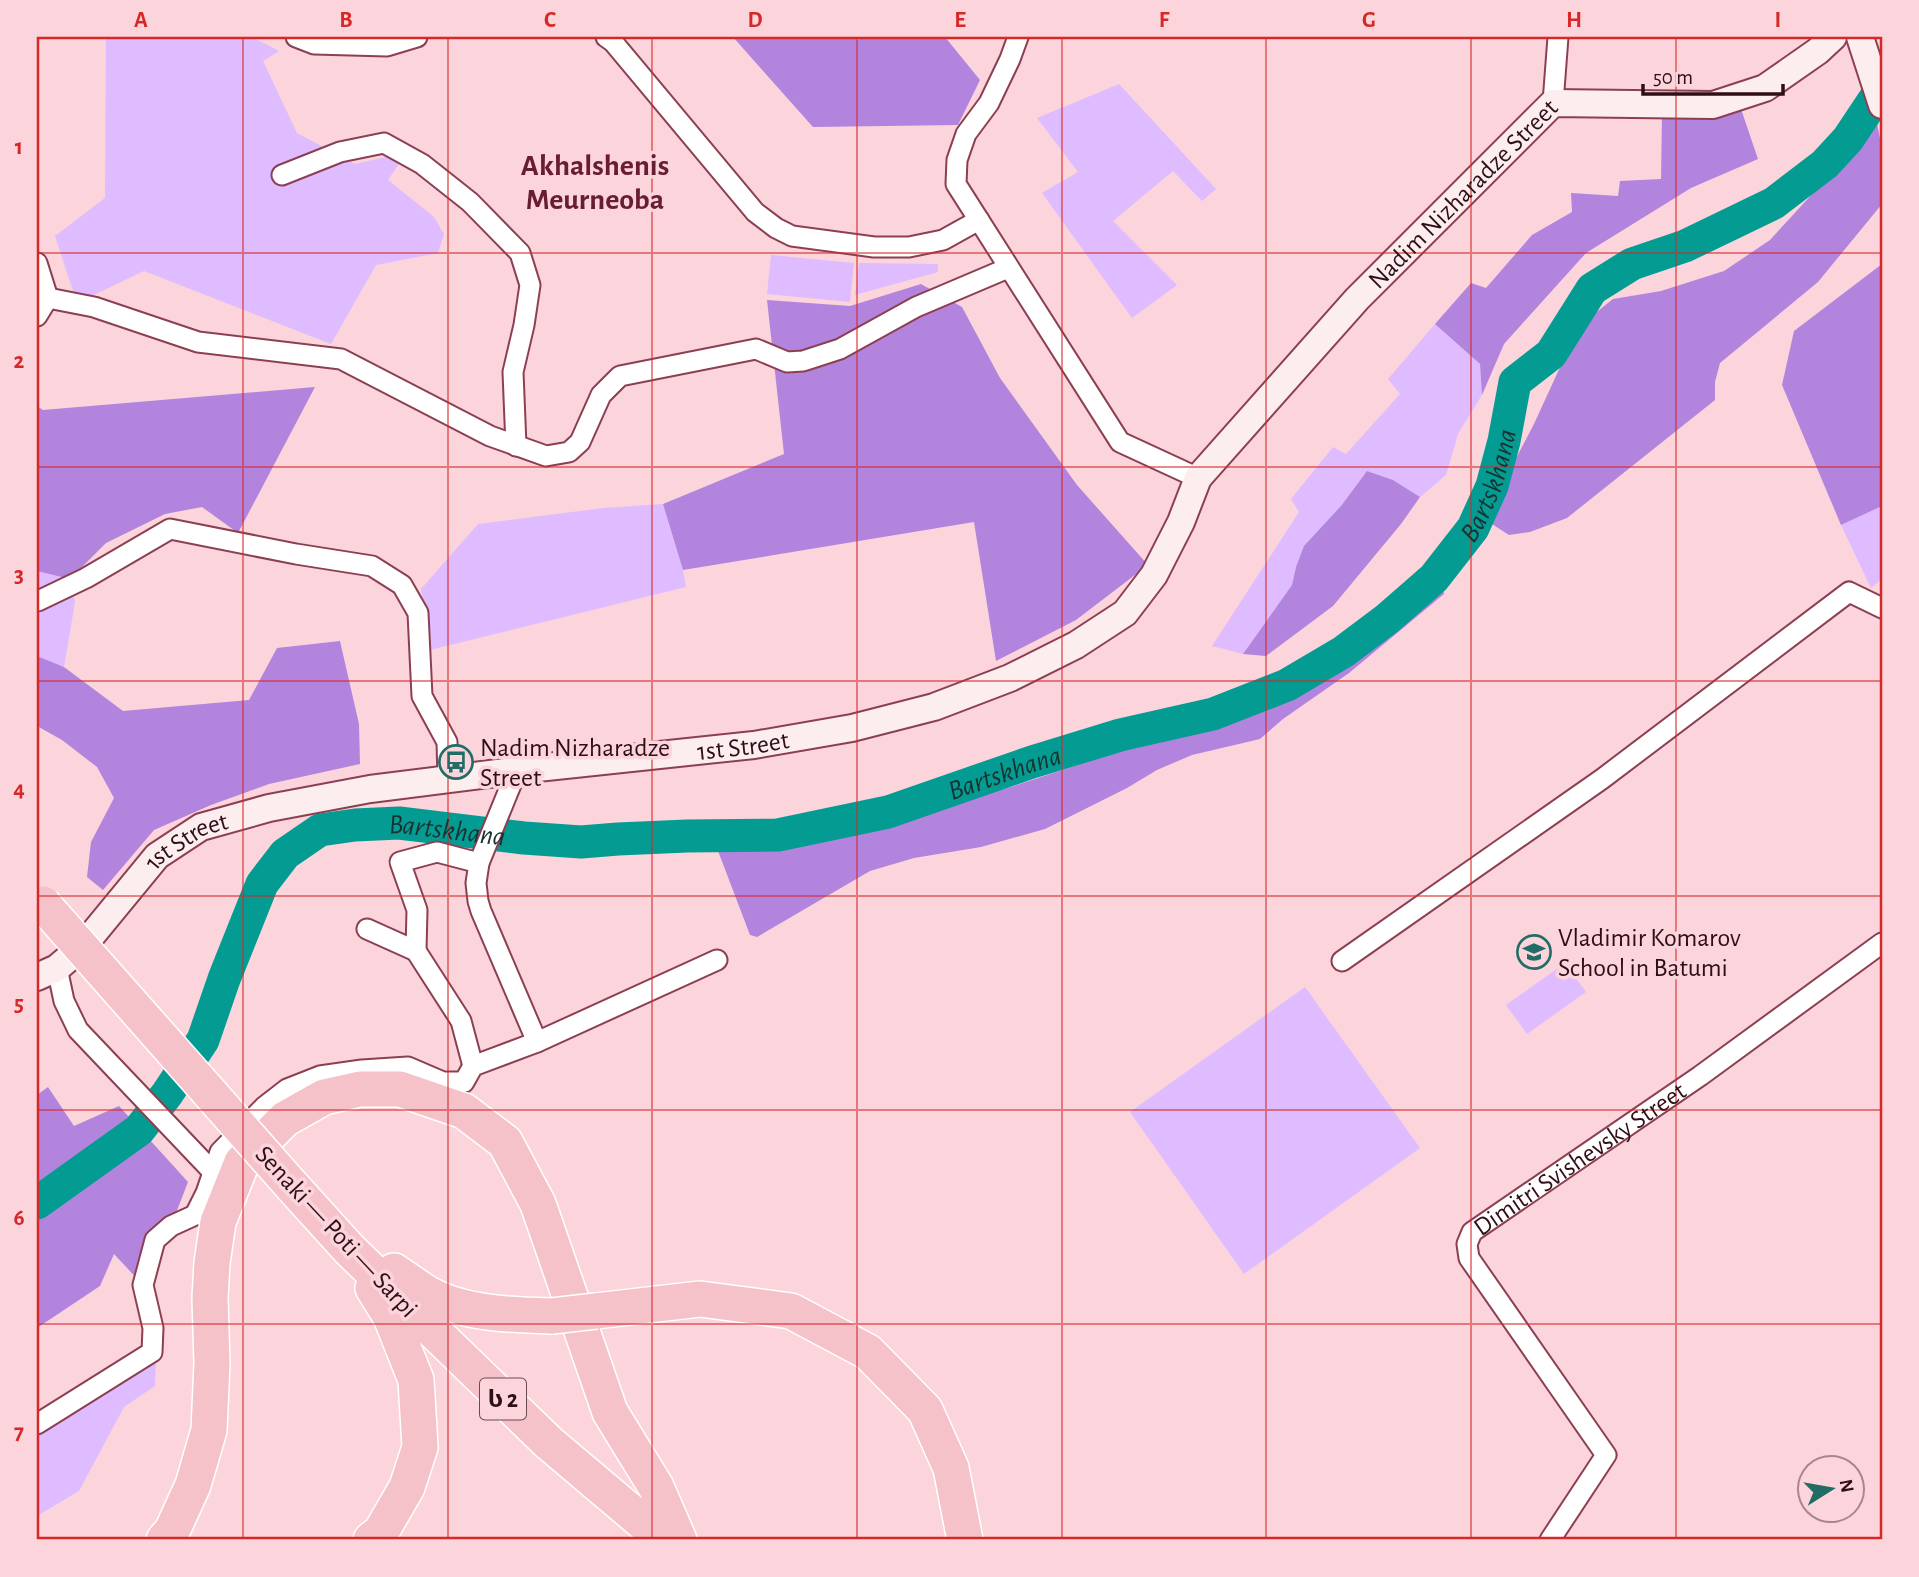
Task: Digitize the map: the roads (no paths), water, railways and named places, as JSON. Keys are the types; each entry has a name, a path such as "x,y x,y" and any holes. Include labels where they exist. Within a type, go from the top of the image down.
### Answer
{"highway":[{"name":"Senaki — Poti — Sarpi","path":"40,900 349,1249 548,1442 664,1540"},
{"path":"164,1540 172,1531 193,1485 209,1430 212,1263 218,1222 242,1162 285,1119 324,1097 360,1089 400,1089 464,1111 505,1142 538,1204 610,1412 656,1487 679,1540"},
{"path":"317,1214 432,1296 470,1309 507,1315 552,1316 700,1299 791,1311 868,1352 925,1410 951,1468 965,1540"},
{"path":"349,1249 391,1317 416,1380 420,1447 407,1487 381,1532 371,1540"}],"main road":[{"name":"Nadim Nizharadze Street","path":"1198,478 1357,299 1553,103 1713,105 1765,88 1818,51 1833,37"},
{"path":"1861,41 1882,105"},
{"name":"1st Street","path":"47,973 83,946 156,856 201,827 269,808 370,789 517,770 754,746 852,728 934,706 1010,678 1076,645 1125,613 1154,575 1181,522 1198,478"}],"street":[{"path":"296,37 314,44 387,46 417,37"},
{"path":"606,37 755,212 792,236 874,247 909,247 943,240 979,220"},
{"path":"1018,37 989,103 966,134 957,160 957,184 1120,442 1198,478"},
{"path":"1553,103 1558,37"},
{"path":"282,175 340,152 384,142 422,164 470,202 520,253 530,285 513,372 516,446"},
{"path":"37,263 48,298 37,316"},
{"path":"48,298 94,307 198,342 341,359 490,436 546,456 569,452 580,442 601,395 620,376 756,349 787,362 803,361 840,349 916,307 1008,268"},
{"path":"38,601 86,578 170,529 372,566 402,586 418,613 422,696 447,741 448,778"},
{"path":"1342,961 1602,779 1849,592 1882,608"},
{"path":"517,770 482,858 476,883 481,912 537,1042"},
{"path":"416,951 417,910 400,862 437,852 482,858"},
{"path":"367,929 416,951 461,1021 473,1066"},
{"name":"Dimitri Svishevsky Street","path":"1550,1540 1606,1455 1469,1258 1467,1244 1472,1232 1700,1076 1882,943"},
{"path":"37,1424 152,1352 153,1328 144,1284 155,1240 171,1226 195,1215 206,1193 220,1152 265,1106 287,1089 320,1076 408,1067 443,1082 464,1082 473,1066 537,1042 717,960"},
{"path":"47,973 78,1030 212,1171"}],"waterway":[{"name":"Bartskhana","path":"37,1203 139,1130 167,1094 203,1040 262,884 285,854 320,830 399,823 581,842 687,836 778,835 888,812 1120,735 1213,714 1287,685 1343,652 1387,619 1434,578 1473,528 1492,486 1515,382 1551,354 1592,289 1632,264 1685,246 1774,203 1825,164 1848,139 1882,88"}],"place":[{"name":"Nadim Nizharadze Street","path":"456,762"},
{"name":"Vladimir Komarov School in Batumi","path":"1534,952"}],"district":[{"name":"Akhalshenis Meurneoba","path":"595,182"}]}
